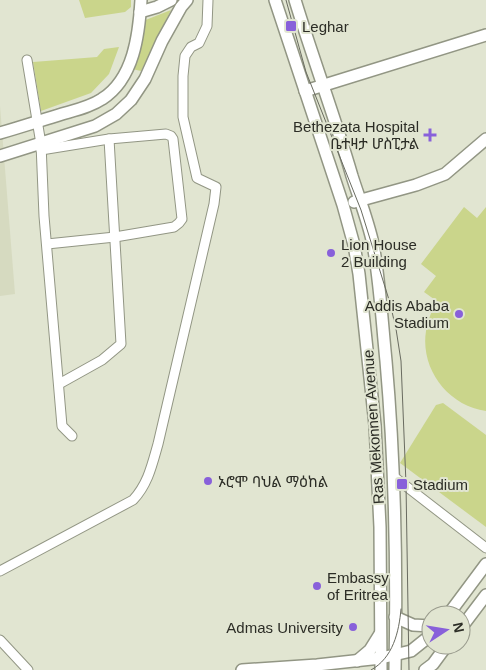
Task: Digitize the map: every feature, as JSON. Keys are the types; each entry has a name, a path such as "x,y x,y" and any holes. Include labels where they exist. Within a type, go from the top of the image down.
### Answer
{"main road":[{"path":"0,133 88,106 103,99 117,86 132,58 138,34 140,6 157,7 171,0"},
{"path":"0,156 41,147 95,126 116,114 131,100 145,79 162,41 187,0"},
{"name":"Ras Mekonnen Avenue","path":"275,0 343,205 354,245 359,274 373,408 380,527 381,670"},
{"name":"Ras Mekonnen Avenue","path":"295,0 360,200 372,243 378,282 393,476 395,670"},
{"path":"304,91 486,35"},
{"path":"343,205 424,182 445,174 486,139"},
{"path":"455,605 486,564"},
{"path":"471,615 486,595"},
{"path":"395,617 413,625 421,625"},
{"path":"357,661 370,650 382,630"},
{"path":"242,670 317,665 380,658 411,651 421,643"},
{"path":"429,668 439,655"}],"street":[{"path":"0,571 133,500 145,485 148,477 158,444 214,204 216,187 196,178 183,117 185,56 191,47 199,43 207,26 208,0"},
{"path":"28,60 39,122 62,426 72,436"},
{"path":"41,147 166,134 171,136 173,139 182,219 174,227 115,237 47,244"},
{"path":"59,384 102,360 121,344 109,140"},
{"path":"393,476 486,548"},
{"path":"0,640 28,670"}],"shaded area":[{"path":"0,106 15,294 0,296"}],"green space":[{"path":"79,0 131,0 131,7 125,12 85,18"},
{"path":"171,10 141,71 132,69 143,21"},
{"path":"119,47 109,74 91,93 41,111 33,62 97,57 104,49"},
{"name":"Addis Ababa Stadium","path":"464,207 477,218 486,207 486,411 472,408 449,394 432,372 425,345 429,320 433,308 438,302 424,292 436,276 421,264"},
{"path":"443,403 486,435 486,527 400,463 436,405"}],"tram line":[{"path":"286,0 306,72 361,210 390,303 396,329 401,361 406,484 409,670"},
{"path":"371,670 385,659 394,644 399,627 401,609"}],"place":[{"name":"Leghar","path":"291,26"},
{"name":"Bethezata Hospital ቤተዛታ ሆስፒታል","path":"430,135"},
{"name":"Lion House 2 Building","path":"331,253"},
{"name":"Addis Ababa Stadium","path":"459,314"},
{"name":"ኦሮሞ ባህል ማዕከል","path":"208,481"},
{"name":"Stadium","path":"402,484"},
{"name":"Embassy of Eritrea","path":"317,586"},
{"name":"Admas University","path":"353,627"}]}
